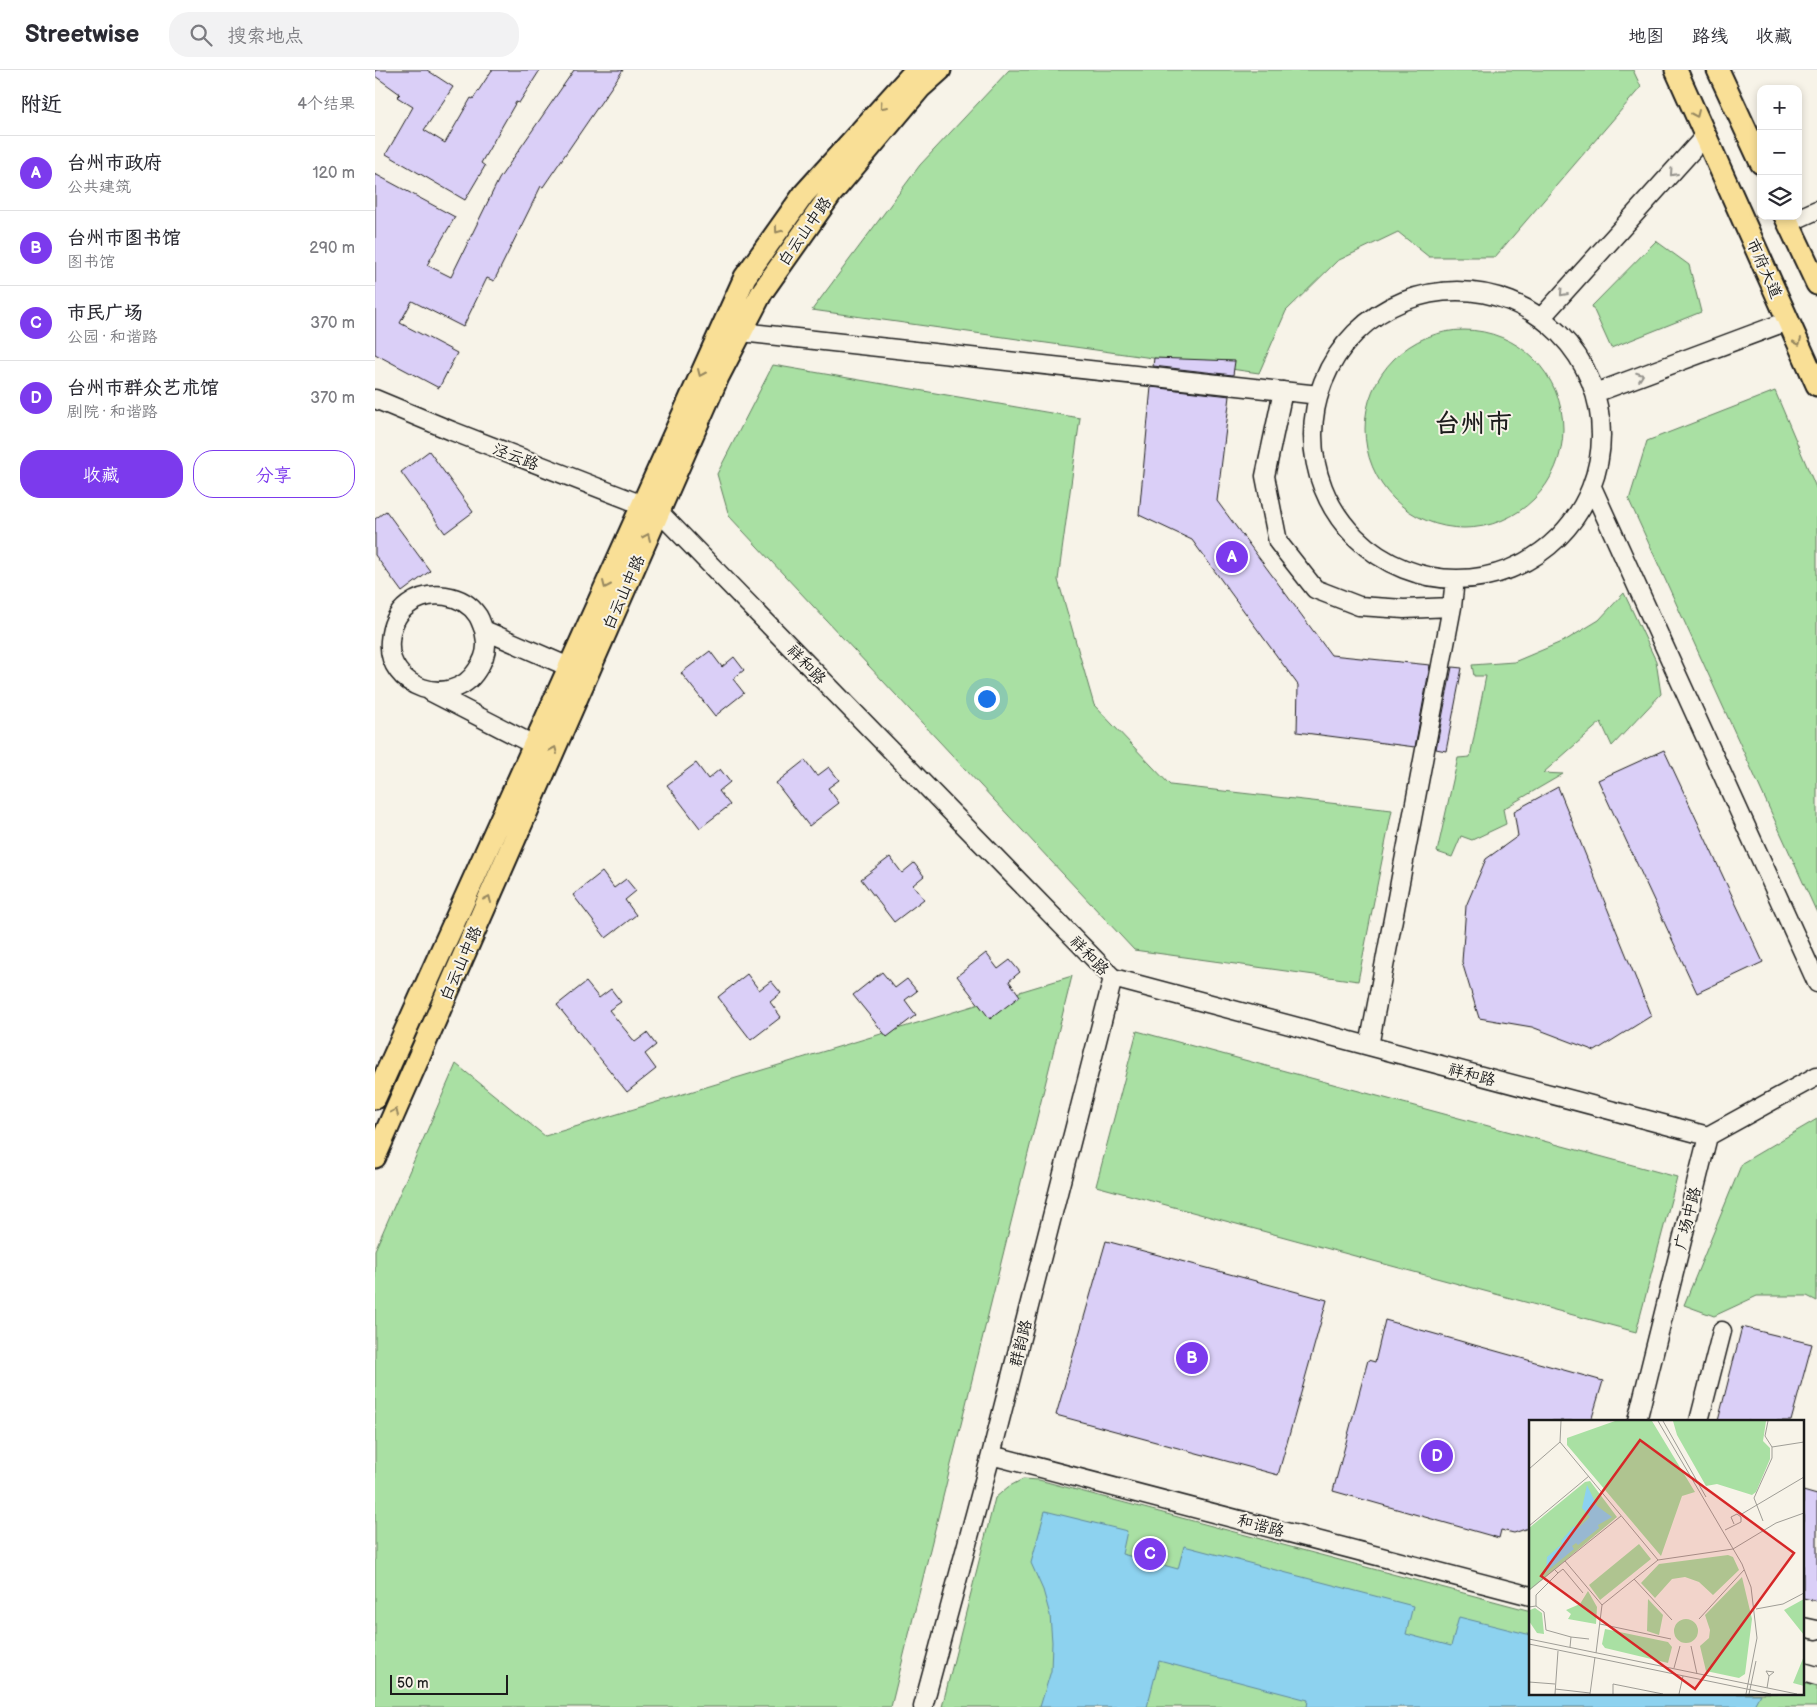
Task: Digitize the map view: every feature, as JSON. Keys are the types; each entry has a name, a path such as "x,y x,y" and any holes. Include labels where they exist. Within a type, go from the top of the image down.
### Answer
{"main road":[{"name":"白云山中路","path":"375,1157 650,508 745,277 804,194 916,70"},
{"name":"白云山中路","path":"375,1098 569,667 762,292 831,194 921,88 940,70"},
{"name":"市府大道","path":"1676,70 1817,385"},
{"path":"1718,70 1757,154"},
{"path":"1787,220 1817,284"}],"street":[{"path":"1541,318 1705,136"},
{"path":"1802,214 1817,210"},
{"path":"1436,292 1473,292 1491,295 1517,304 1541,318 1559,333 1574,351 1586,371 1595,393 1600,416 1601,440 1598,464 1592,487 1581,510 1566,530 1548,547 1504,571 1480,578 1455,579 1429,576 1404,568 1380,556 1359,540 1342,521 1328,498 1319,473 1314,421 1319,395 1329,370 1343,346 1362,326 1385,310 1409,299 1436,292"},
{"path":"1595,393 1789,321"},
{"path":"741,332 1319,395"},
{"path":"1283,391 1265,476 1278,542 1315,589 1359,606 1404,609 1452,607"},
{"name":"泾云路","path":"375,399 650,508"},
{"path":"1592,487 1817,983"},
{"name":"祥和路","path":"650,508 1113,978 1708,1136"},
{"path":"1369,1046 1452,607 1455,579"},
{"path":"431,691 447,691 462,686 474,676 483,662 486,646 484,630 477,616 466,604 452,597 437,594 421,598 407,605 383,628 393,663 402,677 415,686 431,691 534,745"},
{"path":"484,630 569,667"},
{"name":"群韵路","path":"923,1707 991,1455 1113,978"},
{"path":"1708,1136 1817,1076"},
{"name":"广场中路","path":"1637,1420 1708,1136"},
{"path":"1699,1420 1722,1331"},
{"name":"和谐路","path":"991,1455 1529,1595"}],"green space":[{"path":"1009,70 1633,70 1641,87 1495,257 1429,257 1398,232 1337,261 1286,311 1259,373 812,310 920,165"},
{"path":"1656,241 1689,265 1701,312 1611,348 1592,306"},
{"path":"1454,330 1474,330 1493,334 1511,341 1527,352 1541,366 1556,391 1563,419 1559,458 1552,476 1541,492 1527,506 1511,517 1493,524 1474,528 1454,528 1435,524 1417,517 1401,506 1387,492 1376,476 1369,458 1365,439 1365,419 1369,400 1376,382 1387,366 1401,352 1417,341 1435,334"},
{"path":"773,365 1080,418 1058,580 1094,705 1170,785 1392,810 1358,981 1134,950 729,516 717,474"},
{"path":"1775,391 1817,490 1817,913 1629,500 1647,441"},
{"path":"1624,593 1656,661 1661,694 1612,746 1601,722 1543,773 1563,774 1503,809 1506,824 1472,840 1461,836 1452,857 1437,852 1458,758 1470,757 1486,676 1474,676 1472,665 1514,662 1566,640 1599,620"},
{"path":"1072,976 891,1707 375,1707 375,1250 456,1064 545,1136"},
{"path":"1137,1031 1677,1177 1636,1332 1096,1186"},
{"path":"1817,1119 1817,1301 1807,1296 1757,1296 1714,1316 1684,1305 1742,1163"},
{"path":"1023,1479 1039,1480 1529,1610 1529,1694 1805,1694 1805,1684 1817,1687 1817,1707 942,1707 995,1498 1008,1487"}],"water":[{"path":"1045,1511 1127,1531 1122,1554 1178,1569 1184,1546 1413,1606 1406,1634 1451,1646 1459,1617 1529,1634 1529,1694 1760,1694 1753,1707 1307,1707 1308,1700 1159,1661 1147,1707 1040,1707 1051,1671 1052,1642 1050,1615 1043,1590 1031,1563"}],"building":[{"path":"375,70 427,70 453,87 424,130 445,143 471,98 473,99 492,70 540,70 519,103 516,102 481,163 485,166 465,200 386,154 413,107 397,97 400,94 375,76"},
{"path":"574,70 623,70 543,187 541,186 494,281 487,278 463,327 412,301 400,323 457,353 439,388 375,354 375,174 455,217 427,265 451,277 499,179"},
{"path":"1154,358 1235,361 1233,375 1153,366"},
{"path":"1151,387 1230,396 1217,501 1331,655 1430,665 1415,747 1297,732 1298,685 1192,540 1139,515"},
{"path":"429,451 473,512 445,533 401,472"},
{"path":"386,511 430,571 402,592 375,555 375,519"},
{"path":"710,651 722,667 734,657 744,670 733,679 744,693 715,716 681,673"},
{"path":"1452,667 1462,668 1446,751 1436,749"},
{"path":"1664,750 1763,962 1697,993 1598,780"},
{"path":"805,760 817,776 829,767 839,780 828,788 839,803 809,826 776,783"},
{"path":"696,763 708,779 720,769 730,782 719,791 730,805 700,828 667,785"},
{"path":"1558,787 1651,1016 1595,1051 1532,1027 1479,1018 1462,962 1466,906 1486,859 1518,836 1514,811"},
{"path":"890,857 902,873 914,863 924,876 913,885 924,899 894,922 861,879"},
{"path":"602,872 614,888 626,879 636,891 625,900 636,915 606,938 573,895"},
{"path":"986,953 998,969 1010,960 1020,972 1009,981 1020,996 990,1019 957,976"},
{"path":"882,972 895,988 907,979 917,991 905,1000 916,1015 887,1037 853,995"},
{"path":"747,974 759,990 771,981 781,993 770,1002 781,1017 751,1040 718,997"},
{"path":"586,982 599,998 611,989 621,1002 609,1010 635,1042 647,1033 656,1045 645,1054 656,1069 627,1092 557,1005"},
{"path":"1106,1241 1327,1300 1278,1475 1056,1415"},
{"path":"1385,1320 1603,1381 1591,1420 1529,1420 1529,1528 1514,1533 1501,1530 1499,1538 1333,1491 1368,1360 1375,1362"},
{"path":"1742,1327 1812,1344 1791,1420 1718,1420"},
{"path":"1805,1492 1817,1495 1817,1601 1805,1598"}],"place":[{"name":"台州市政府","path":"1232,557"},
{"name":"台州市图书馆","path":"1192,1358"},
{"name":"台州市群众艺术馆","path":"1437,1456"},
{"name":"市民广场","path":"1150,1554"}],"district":[{"name":"台州市","path":"1473,423"}]}
